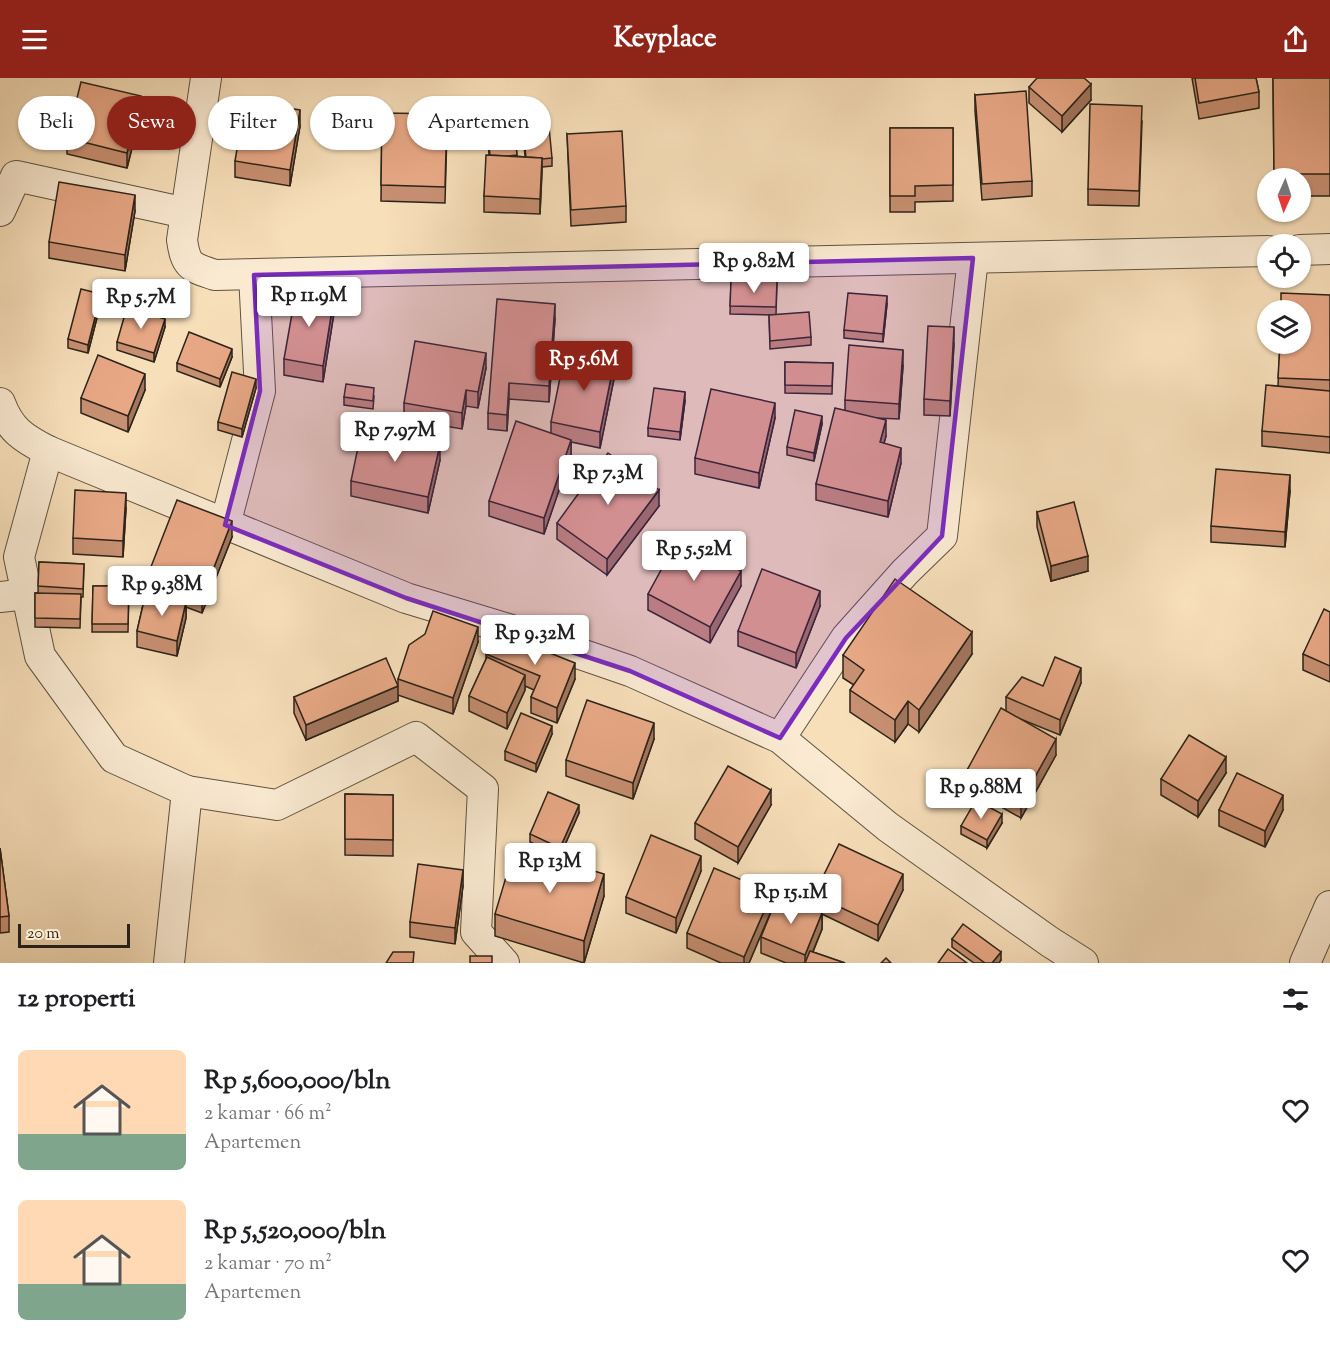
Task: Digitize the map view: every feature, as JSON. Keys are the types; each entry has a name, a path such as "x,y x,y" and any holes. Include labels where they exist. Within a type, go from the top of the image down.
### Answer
{"street":[{"path":"206,78 182,240 185,258 195,268 215,275 1257,251"},
{"path":"0,211 16,176 186,213"},
{"path":"1311,250 1330,249"},
{"path":"780,738 846,638 905,572 942,536 973,258"},
{"path":"225,525 260,391 254,275"},
{"path":"0,403 6,420 21,437 48,451 406,598 505,628 630,671 780,738 888,827 1083,963"},
{"path":"48,451 19,557 14,596 40,656 114,758 187,791 277,805 417,737 483,789 476,932 504,963"},
{"path":"169,963 187,791"},
{"path":"1305,963 1330,906"}],"highlighted area":[{"path":"973,258 942,536 846,638 780,738 630,671 406,598 225,525 260,391 254,275"}],"building":[{"path":"1037,78 1084,78 1091,84 1062,116 1029,87"},
{"path":"1195,78 1256,78 1259,92 1199,103"},
{"path":"1273,78 1330,78 1330,174 1311,174 1311,168 1274,168"},
{"path":"81,82 141,96 107,96 107,148 95,145 95,96 78,96"},
{"path":"1026,91 1032,181 982,184 975,95"},
{"path":"1090,104 1142,106 1139,191 1088,189"},
{"path":"395,113 407,113 407,150 446,150 445,187 381,185 381,150 395,150"},
{"path":"890,128 953,128 953,185 915,186 915,196 890,196"},
{"path":"622,131 626,206 571,210 567,134"},
{"path":"551,148 552,158 526,157 525,150 551,150"},
{"path":"237,150 293,150 290,170 235,161"},
{"path":"489,150 516,150 517,155 508,156 490,155"},
{"path":"486,155 542,158 540,199 484,196"},
{"path":"59,182 135,195 125,255 49,242"},
{"path":"731,281 777,281 776,307 730,306"},
{"path":"81,289 101,294 88,345 68,339"},
{"path":"296,291 334,297 323,366 284,359"},
{"path":"848,293 887,296 883,334 844,330"},
{"path":"1281,293 1330,295 1330,380 1278,378 1279,354 1311,354 1311,300 1281,300"},
{"path":"497,299 555,304 549,386 509,383 507,415 488,413"},
{"path":"127,307 165,319 154,353 117,342"},
{"path":"809,312 811,337 770,341 769,315"},
{"path":"928,326 954,327 950,401 924,399"},
{"path":"189,332 232,349 220,379 177,363"},
{"path":"415,341 486,353 478,392 466,390 462,413 404,403"},
{"path":"849,345 903,350 899,404 845,400"},
{"path":"593,348 616,353 600,432 551,422 563,363 589,369"},
{"path":"98,355 145,374 128,416 81,398"},
{"path":"785,362 833,363 832,386 785,385"},
{"path":"232,372 256,379 242,429 218,422"},
{"path":"346,384 374,388 373,401 344,397"},
{"path":"1266,385 1330,391 1330,437 1262,431"},
{"path":"654,388 685,392 680,432 648,428"},
{"path":"711,389 775,403 759,473 695,458"},
{"path":"835,408 886,420 880,442 901,448 888,501 816,484"},
{"path":"795,410 822,416 814,453 787,447"},
{"path":"516,421 571,440 544,518 489,501"},
{"path":"362,428 440,445 428,497 351,481"},
{"path":"608,453 659,490 607,559 557,523"},
{"path":"1216,469 1290,475 1285,532 1211,526"},
{"path":"75,490 126,493 123,541 73,538"},
{"path":"177,500 232,521 202,598 147,577"},
{"path":"1074,502 1088,556 1051,566 1037,512"},
{"path":"679,537 741,571 710,627 648,594"},
{"path":"39,562 84,564 83,589 38,586"},
{"path":"762,569 820,591 796,653 738,631"},
{"path":"895,579 972,632 919,710 908,701 895,720 850,690 864,670 843,655"},
{"path":"93,586 129,586 128,624 92,624"},
{"path":"146,592 186,602 177,641 137,631"},
{"path":"35,593 81,594 80,619 35,618"},
{"path":"1324,609 1330,612 1330,666 1303,654"},
{"path":"433,611 478,627 453,698 398,679 409,645 425,634"},
{"path":"495,631 575,663 557,708 531,697 540,676 486,654"},
{"path":"487,657 525,675 507,713 469,696"},
{"path":"1055,657 1081,668 1060,720 1006,697 1022,677 1043,686"},
{"path":"386,658 398,686 306,725 294,697"},
{"path":"587,700 654,723 633,783 566,760"},
{"path":"1001,708 1056,739 1021,802 966,772"},
{"path":"521,713 552,726 536,764 505,751"},
{"path":"1189,735 1226,757 1198,801 1161,779"},
{"path":"728,766 771,790 738,847 695,823"},
{"path":"1237,773 1283,795 1265,831 1219,810"},
{"path":"548,792 579,805 560,848 530,834"},
{"path":"345,794 393,795 393,840 345,839"},
{"path":"976,800 1002,814 987,840 961,826"},
{"path":"651,835 701,856 676,918 626,897"},
{"path":"839,844 903,874 878,925 814,895"},
{"path":"515,847 604,874 584,941 495,914"},
{"path":"0,848 9,916 0,917"},
{"path":"418,864 463,870 455,928 410,922"},
{"path":"714,868 772,893 744,957 687,933"},
{"path":"778,895 822,913 805,955 761,937"},
{"path":"963,924 1001,952 992,963 985,963 952,939"},
{"path":"948,949 967,963 938,963"},
{"path":"810,951 845,963 805,963"},
{"path":"393,952 414,952 413,963 386,963"},
{"path":"470,956 492,956 492,963 470,963"},
{"path":"886,958 891,963 881,963"}]}
